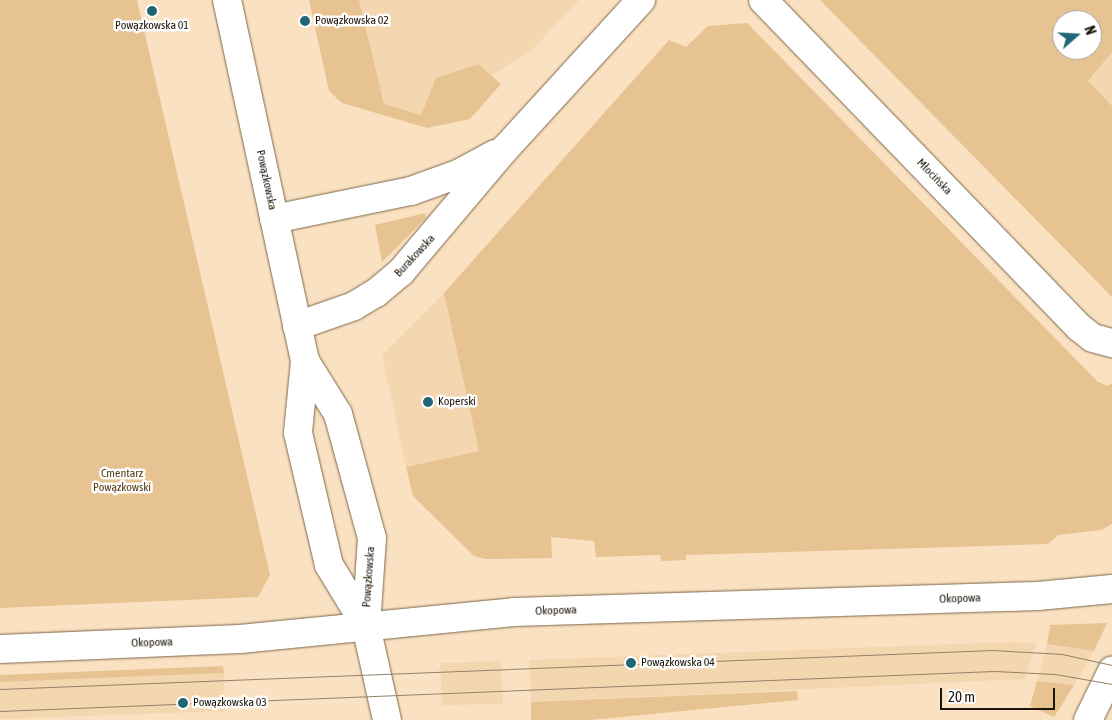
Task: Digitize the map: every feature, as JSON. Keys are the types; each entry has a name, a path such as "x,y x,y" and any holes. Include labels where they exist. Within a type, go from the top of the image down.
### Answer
{"main road":[{"name":"Powązkowska","path":"227,0 305,361 298,433 329,565 366,626"},
{"name":"Burakowska","path":"297,326 354,306 376,293 401,272 505,149 641,0"},
{"name":"Młocińska","path":"763,0 1080,328 1093,338 1112,343"},
{"name":"Burakowska","path":"274,219 411,191 458,174 505,149"},
{"name":"Powązkowska","path":"305,361 338,414 372,538 366,626 387,720"},
{"name":"Okopowa","path":"0,649 240,639 514,612 1038,596 1112,589"},
{"path":"1088,720 1112,672"}],"shaded area":[{"path":"359,0 579,0 530,52 421,118 384,104"},
{"path":"1112,52 1112,106 1088,81"},
{"path":"444,293 479,451 406,467 382,355"},
{"path":"1010,642 1036,643 1025,679 531,702 529,660"},
{"path":"1047,644 1094,651 1074,685 1037,681"},
{"path":"501,661 503,704 442,705 440,663"},
{"path":"224,673 225,711 0,719 0,682"}],"green space":[{"name":"Cmentarz Powązkowski","path":"0,0 137,0 270,575 258,597 0,608"},
{"path":"309,0 359,0 384,104 421,115 436,78 478,64 501,84 470,119 427,128 342,103 329,91"},
{"path":"820,0 1112,0 1112,52 1088,81 1112,106 1112,297"},
{"path":"747,23 1098,382 1108,386 1112,383 1112,524 1101,530 1058,535 1048,544 686,555 686,560 661,561 660,555 596,557 594,541 551,537 552,558 486,559 474,556 413,496 406,467 479,451 444,293 669,40 686,47 708,26"},
{"path":"425,213 426,218 382,262 375,225"},
{"path":"1107,623 1094,651 1047,644 1050,625"},
{"path":"223,666 224,673 0,682 0,675"},
{"path":"1037,681 1074,685 1054,717 1030,706"},
{"path":"797,691 798,700 590,720 531,720 531,702"}],"tram line":[{"path":"0,689 993,650 1062,654 1112,665"},
{"path":"0,711 994,671 1055,674 1112,684"}],"place":[{"name":"Powązkowska 01","path":"152,11"},
{"name":"Powązkowska 02","path":"305,21"},
{"name":"Koperski","path":"428,402"},
{"name":"Powązkowska 04","path":"631,663"},
{"name":"Powązkowska 03","path":"183,703"}]}
